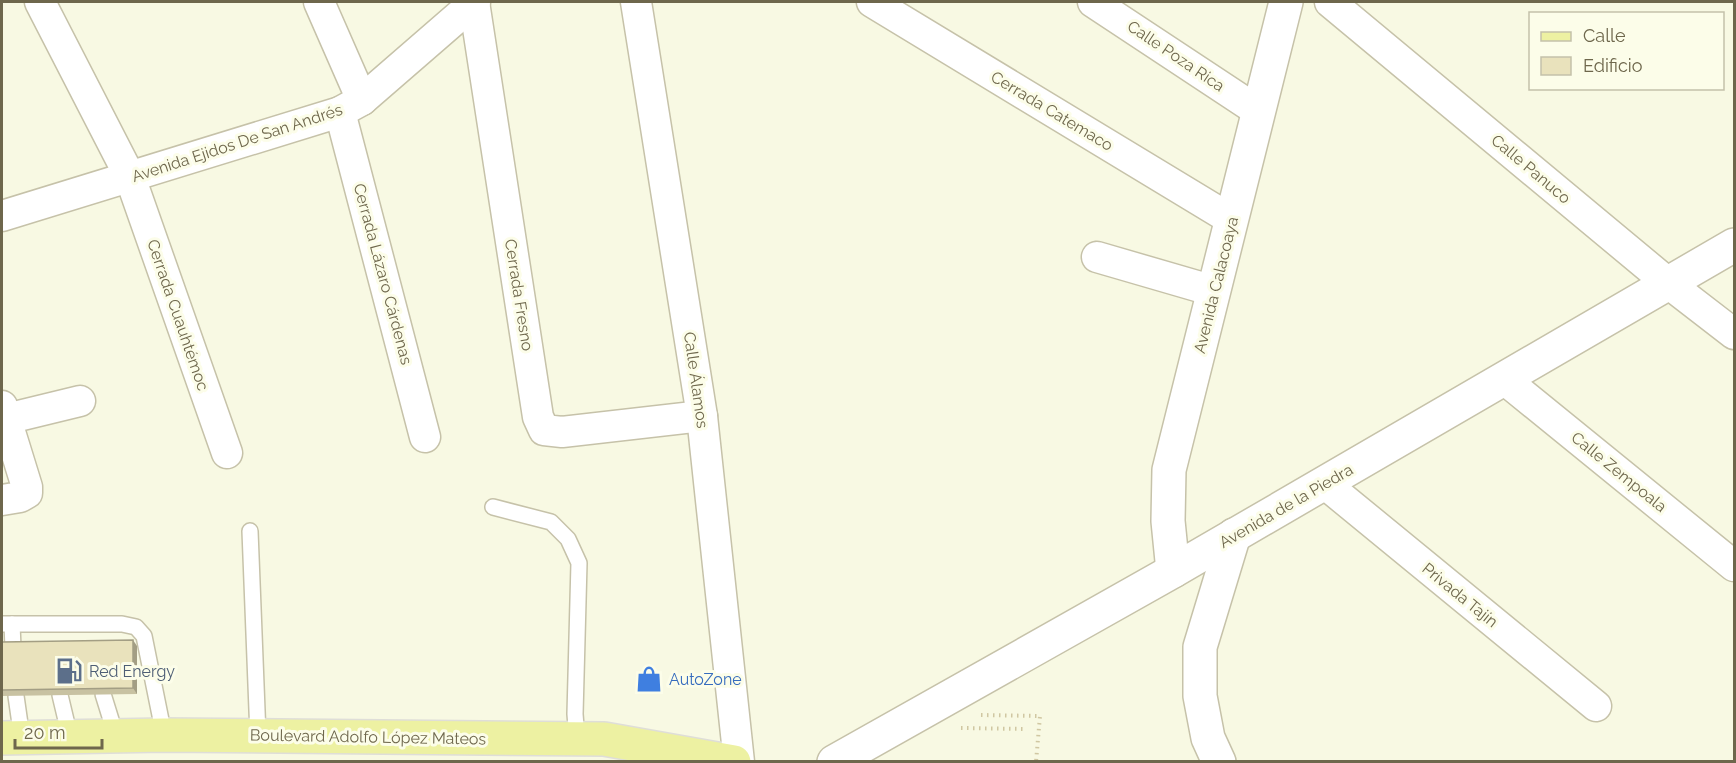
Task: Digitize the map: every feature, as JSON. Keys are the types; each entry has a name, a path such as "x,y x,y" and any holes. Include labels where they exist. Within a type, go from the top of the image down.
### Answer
{"main road":[{"name":"Boulevard Adolfo López Mateos","path":"11,738 164,735 604,739 734,762"}],"street":[{"name":"Cerrada Cuauhtémoc","path":"40,2 130,177 227,453"},
{"name":"Cerrada Lázaro Cárdenas","path":"319,2 351,106 425,437"},
{"name":"Avenida Ejidos De San Andrés","path":"2,216 351,106 475,2"},
{"name":"Cerrada Fresno","path":"475,2 538,417 544,430 562,432 702,416"},
{"name":"Calle Álamos","path":"636,2 702,416 739,762"},
{"name":"Cerrada Catemaco","path":"872,2 1232,220"},
{"name":"Calle Poza Rica","path":"1093,2 1258,111"},
{"name":"Avenida Calacoaya","path":"1173,571 1168,520 1169,471 1286,2"},
{"name":"Calle Panuco","path":"1330,2 1668,283 1734,334"},
{"name":"Avenida de la Piedra","path":"834,762 1234,536 1734,245"},
{"path":"1097,257 1214,291"},
{"name":"Calle Zempoala","path":"1504,379 1734,566"},
{"path":"14,496 26,480 4,412 80,401"},
{"name":"Privada Tajín","path":"1324,483 1596,706"},
{"path":"1219,762 1208,738 1200,696 1200,647 1234,536"}],"lane":[{"path":"494,507 551,522 568,539 579,563 575,714 577,739"},
{"path":"250,531 258,736"},
{"path":"13,648 7,624 58,630 99,630 122,624 136,627 144,636 164,735"},
{"path":"103,694 116,736"},
{"path":"60,695 70,737"},
{"path":"11,738 16,696"}],"path":[{"path":"969,715 1040,717 1036,762"},
{"path":"956,728 1025,729"}],"building":[{"name":"Red Energy","path":"133,640 133,688 2,690 2,642"}],"place":[{"name":"Red Energy","path":"69,671"},
{"name":"AutoZone","path":"649,679"}]}
